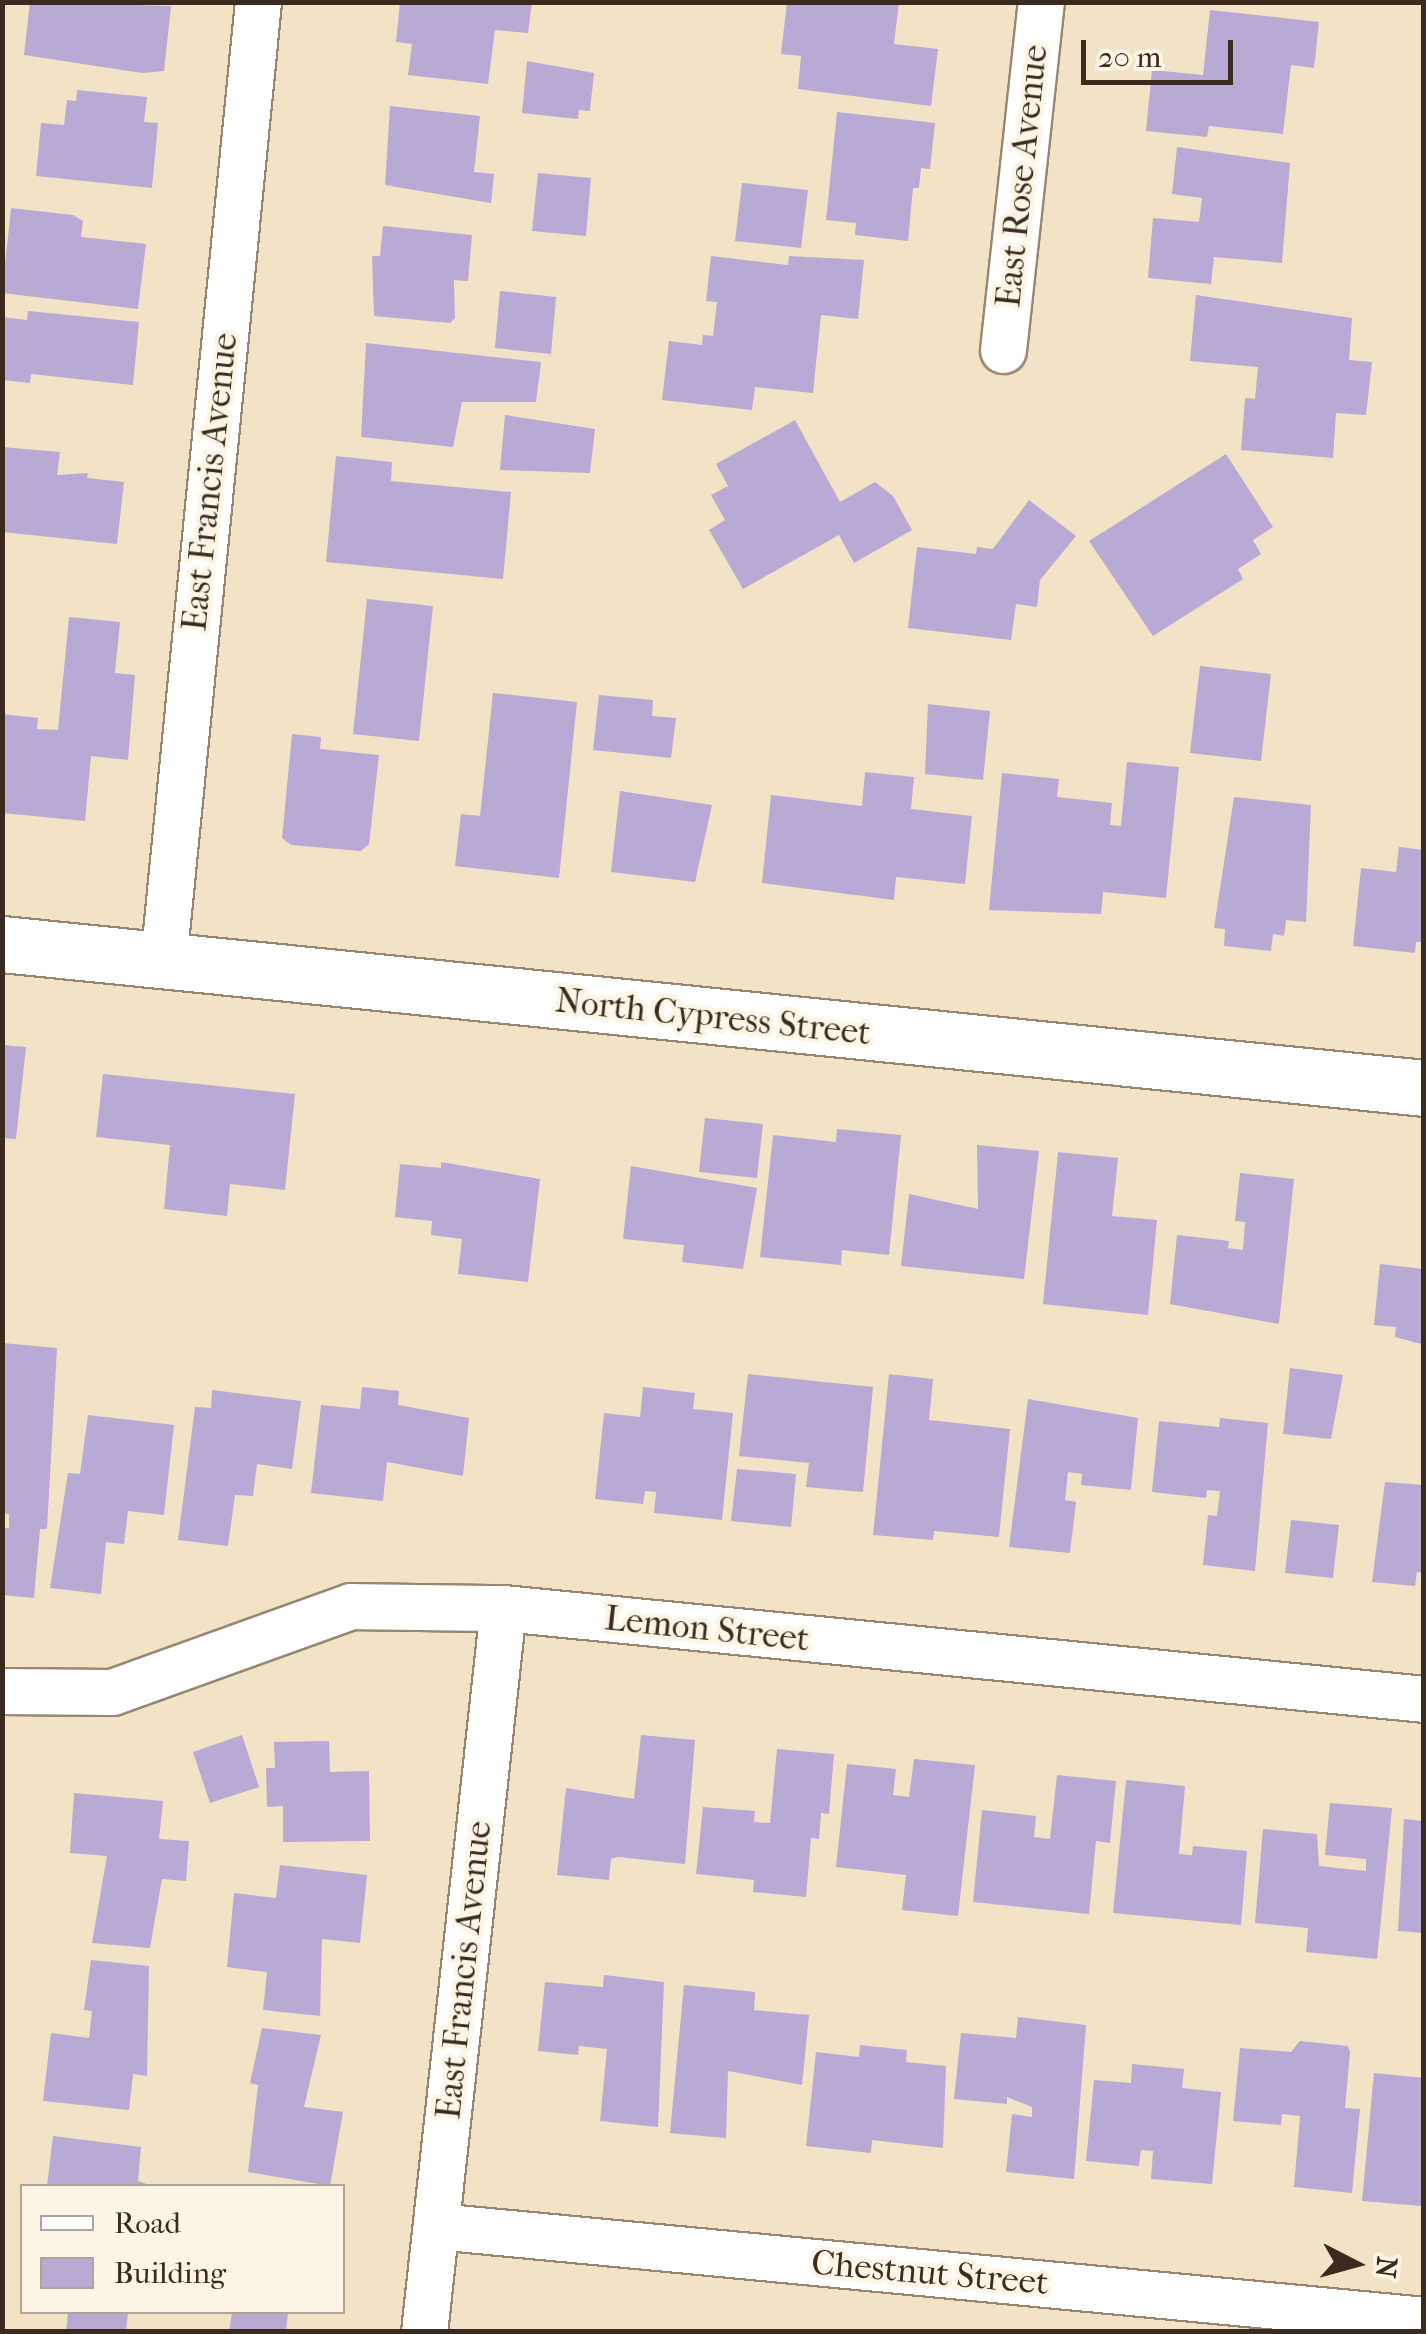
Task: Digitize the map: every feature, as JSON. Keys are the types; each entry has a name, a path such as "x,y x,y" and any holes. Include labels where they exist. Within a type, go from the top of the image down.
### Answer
{"street":[{"name":"East Francis Avenue","path":"163,962 258,2"},
{"name":"East Rose Avenue","path":"1003,350 1041,2"},
{"name":"North Cypress Street","path":"2,944 1424,1088"},
{"name":"Lemon Street","path":"2,1692 112,1692 351,1606 503,1608 1424,1699"},
{"name":"East Francis Avenue","path":"424,2332 503,1608"},
{"name":"Chestnut Street","path":"436,2226 1424,2320"}],"building":[{"path":"30,2 171,6 164,71 142,73 24,55"},
{"path":"400,2 532,2 528,33 495,30 488,84 408,75 412,44 396,42"},
{"path":"787,2 899,2 894,44 938,49 931,106 798,89 801,56 781,54"},
{"path":"1210,10 1319,22 1314,68 1291,65 1283,134 1209,126 1207,137 1146,131 1152,70 1203,75"},
{"path":"527,61 594,73 590,111 579,110 578,119 522,113"},
{"path":"77,90 147,97 144,122 158,123 152,188 36,176 41,123 64,125 67,100 76,101"},
{"path":"390,106 480,116 474,172 494,174 491,203 385,185"},
{"path":"837,112 935,123 930,169 921,168 919,188 913,188 908,241 855,235 856,223 826,220"},
{"path":"1177,147 1290,163 1282,263 1214,257 1211,284 1148,278 1153,218 1199,222 1202,198 1172,194"},
{"path":"538,173 591,178 586,236 532,231"},
{"path":"742,183 808,190 801,248 735,241"},
{"path":"11,208 73,215 83,221 81,237 146,244 138,309 2,293"},
{"path":"383,226 472,235 468,281 454,280 455,318 450,323 374,316 372,256 380,256"},
{"path":"711,256 788,265 789,256 864,260 858,319 821,315 813,393 755,387 752,410 662,400 669,341 702,345 703,335 713,336 717,302 706,301"},
{"path":"500,291 556,297 551,354 495,348"},
{"path":"1196,295 1352,318 1349,360 1372,362 1366,415 1336,413 1333,458 1241,450 1245,398 1255,399 1258,367 1190,361"},
{"path":"28,311 139,322 133,385 31,374 30,383 2,380 2,317 27,320"},
{"path":"366,343 541,362 536,402 462,402 453,447 361,437"},
{"path":"505,415 595,429 590,473 500,470"},
{"path":"795,420 840,502 875,482 893,496 912,530 854,563 839,535 743,589 709,530 725,520 711,495 728,486 716,464"},
{"path":"2,447 60,452 57,475 88,473 87,478 124,482 117,544 2,532"},
{"path":"1226,454 1273,527 1253,540 1261,554 1238,569 1243,579 1153,636 1089,541"},
{"path":"336,456 392,462 391,481 511,492 503,579 326,562"},
{"path":"1029,500 1076,536 1040,580 1037,607 1016,604 1011,640 908,628 917,547 976,554 977,547 993,549"},
{"path":"367,599 433,606 419,741 353,734"},
{"path":"69,617 120,622 115,673 135,675 128,760 91,756 85,821 2,813 2,714 38,718 37,729 58,730"},
{"path":"1200,666 1271,674 1261,761 1190,753"},
{"path":"493,693 577,702 559,878 455,866 461,814 480,816"},
{"path":"599,695 653,700 652,716 676,718 671,758 593,750"},
{"path":"928,704 990,711 983,780 925,774"},
{"path":"292,734 321,737 320,749 379,755 369,844 361,851 291,845 282,838"},
{"path":"1127,762 1179,767 1166,898 1103,892 1101,914 989,910 1002,773 1059,779 1057,797 1112,803 1110,825 1121,826"},
{"path":"865,772 914,777 911,809 972,816 965,884 896,877 894,900 762,883 771,795 862,806"},
{"path":"620,791 712,805 695,882 611,872"},
{"path":"1234,797 1311,805 1306,922 1286,920 1284,936 1273,934 1271,951 1224,946 1225,929 1214,928"},
{"path":"1399,847 1424,850 1424,942 1416,942 1415,953 1353,946 1361,868 1396,872"},
{"path":"2,1045 26,1047 16,1139 2,1138"},
{"path":"103,1074 295,1094 285,1190 230,1184 227,1216 164,1209 170,1145 96,1137"},
{"path":"705,1118 763,1124 757,1178 699,1172"},
{"path":"837,1129 901,1135 889,1255 842,1250 841,1265 760,1257 773,1135 836,1142"},
{"path":"977,1145 1039,1151 1024,1279 901,1266 909,1194 978,1209"},
{"path":"1058,1152 1118,1158 1112,1216 1157,1220 1148,1315 1043,1304"},
{"path":"441,1162 540,1179 528,1282 458,1274 462,1239 431,1235 432,1221 395,1217 400,1164 441,1168"},
{"path":"631,1166 757,1188 743,1269 682,1262 684,1245 623,1239"},
{"path":"1240,1173 1294,1179 1279,1324 1170,1304 1177,1235 1229,1241 1228,1248 1243,1250 1245,1222 1235,1221"},
{"path":"1380,1264 1424,1269 1421,1344 1395,1337 1396,1327 1374,1325"},
{"path":"2,1343 57,1348 47,1529 40,1529 34,1598 2,1595 2,1528 9,1528 9,1514 2,1513"},
{"path":"1290,1368 1343,1375 1331,1439 1283,1434"},
{"path":"748,1374 873,1387 863,1492 806,1487 809,1463 739,1456"},
{"path":"889,1374 933,1379 929,1420 1010,1429 999,1537 934,1531 933,1540 873,1535"},
{"path":"362,1387 399,1391 398,1405 469,1418 463,1476 387,1462 383,1501 311,1493 321,1405 360,1409"},
{"path":"643,1387 695,1393 693,1409 733,1413 722,1520 654,1513 656,1492 645,1491 643,1504 595,1499 604,1413 640,1417"},
{"path":"212,1390 301,1401 292,1469 257,1464 253,1496 235,1495 228,1546 178,1540 195,1407 211,1408"},
{"path":"1028,1399 1138,1418 1131,1490 1081,1485 1082,1474 1068,1472 1065,1500 1076,1502 1070,1553 1009,1547"},
{"path":"88,1415 174,1425 164,1515 128,1511 124,1544 106,1542 101,1594 50,1588 68,1473 80,1474"},
{"path":"1220,1418 1268,1423 1255,1571 1203,1565 1208,1515 1217,1516 1220,1491 1207,1490 1206,1498 1152,1492 1159,1421 1219,1427"},
{"path":"737,1469 796,1474 791,1527 731,1521"},
{"path":"1385,1482 1424,1485 1424,1573 1417,1572 1415,1586 1372,1582"},
{"path":"1291,1520 1339,1525 1333,1578 1285,1573"},
{"path":"242,1735 259,1787 210,1803 193,1752"},
{"path":"641,1735 695,1740 685,1864 618,1857 611,1859 609,1880 557,1875 566,1788 634,1799"},
{"path":"329,1741 330,1772 369,1771 370,1841 283,1842 283,1806 267,1807 266,1768 275,1768 274,1742"},
{"path":"777,1749 834,1754 829,1814 821,1813 819,1839 811,1838 806,1897 753,1892 754,1880 696,1874 703,1807 755,1811 754,1822 770,1823"},
{"path":"914,1759 975,1765 958,1916 902,1910 906,1875 836,1867 847,1764 896,1769 893,1795 909,1797"},
{"path":"1057,1775 1116,1781 1110,1843 1096,1841 1089,1914 973,1902 982,1810 1036,1816 1034,1837 1050,1839"},
{"path":"1126,1780 1185,1786 1179,1854 1192,1855 1193,1846 1247,1851 1241,1925 1113,1913"},
{"path":"74,1793 163,1801 159,1839 189,1841 186,1881 162,1879 150,1948 92,1943 107,1856 70,1853"},
{"path":"1330,1803 1392,1808 1377,1959 1306,1952 1308,1928 1255,1923 1263,1829 1317,1834 1319,1866 1366,1871 1366,1859 1325,1855"},
{"path":"1404,1819 1424,1821 1424,1933 1398,1931"},
{"path":"280,1865 367,1875 360,1943 322,1939 320,2016 263,2010 267,1972 227,1967 234,1893 276,1898"},
{"path":"91,1960 149,1966 147,2076 133,2074 129,2110 43,2101 51,2033 89,2038 92,2011 84,2010"},
{"path":"604,1975 664,1982 658,2127 600,2121 607,2049 579,2046 578,2055 538,2051 545,1982 603,1987"},
{"path":"684,1985 755,1992 754,2010 809,2015 802,2085 728,2071 726,2138 670,2133"},
{"path":"1018,2017 1086,2025 1074,2179 1006,2172 1012,2114 1032,2117 1032,2107 1007,2097 1007,2104 954,2099 961,2033 1016,2038"},
{"path":"262,2028 321,2035 304,2107 343,2112 330,2184 248,2172 258,2085 250,2083"},
{"path":"1300,2041 1348,2046 1345,2108 1360,2109 1352,2193 1294,2187 1300,2116 1282,2114 1281,2125 1233,2121 1240,2048 1291,2052"},
{"path":"860,2045 907,2050 906,2062 946,2066 943,2148 872,2140 871,2153 806,2146 816,2052 859,2057"},
{"path":"1132,2064 1184,2069 1182,2088 1221,2092 1212,2184 1151,2179 1153,2151 1141,2150 1139,2166 1086,2161 1094,2080 1131,2083"},
{"path":"1374,2073 1424,2078 1421,2206 1362,2201"},
{"path":"53,2136 141,2147 138,2181 146,2184 47,2184"},
{"path":"68,2314 128,2314 126,2332 66,2332"},
{"path":"232,2314 288,2314 286,2332 229,2332"}]}
